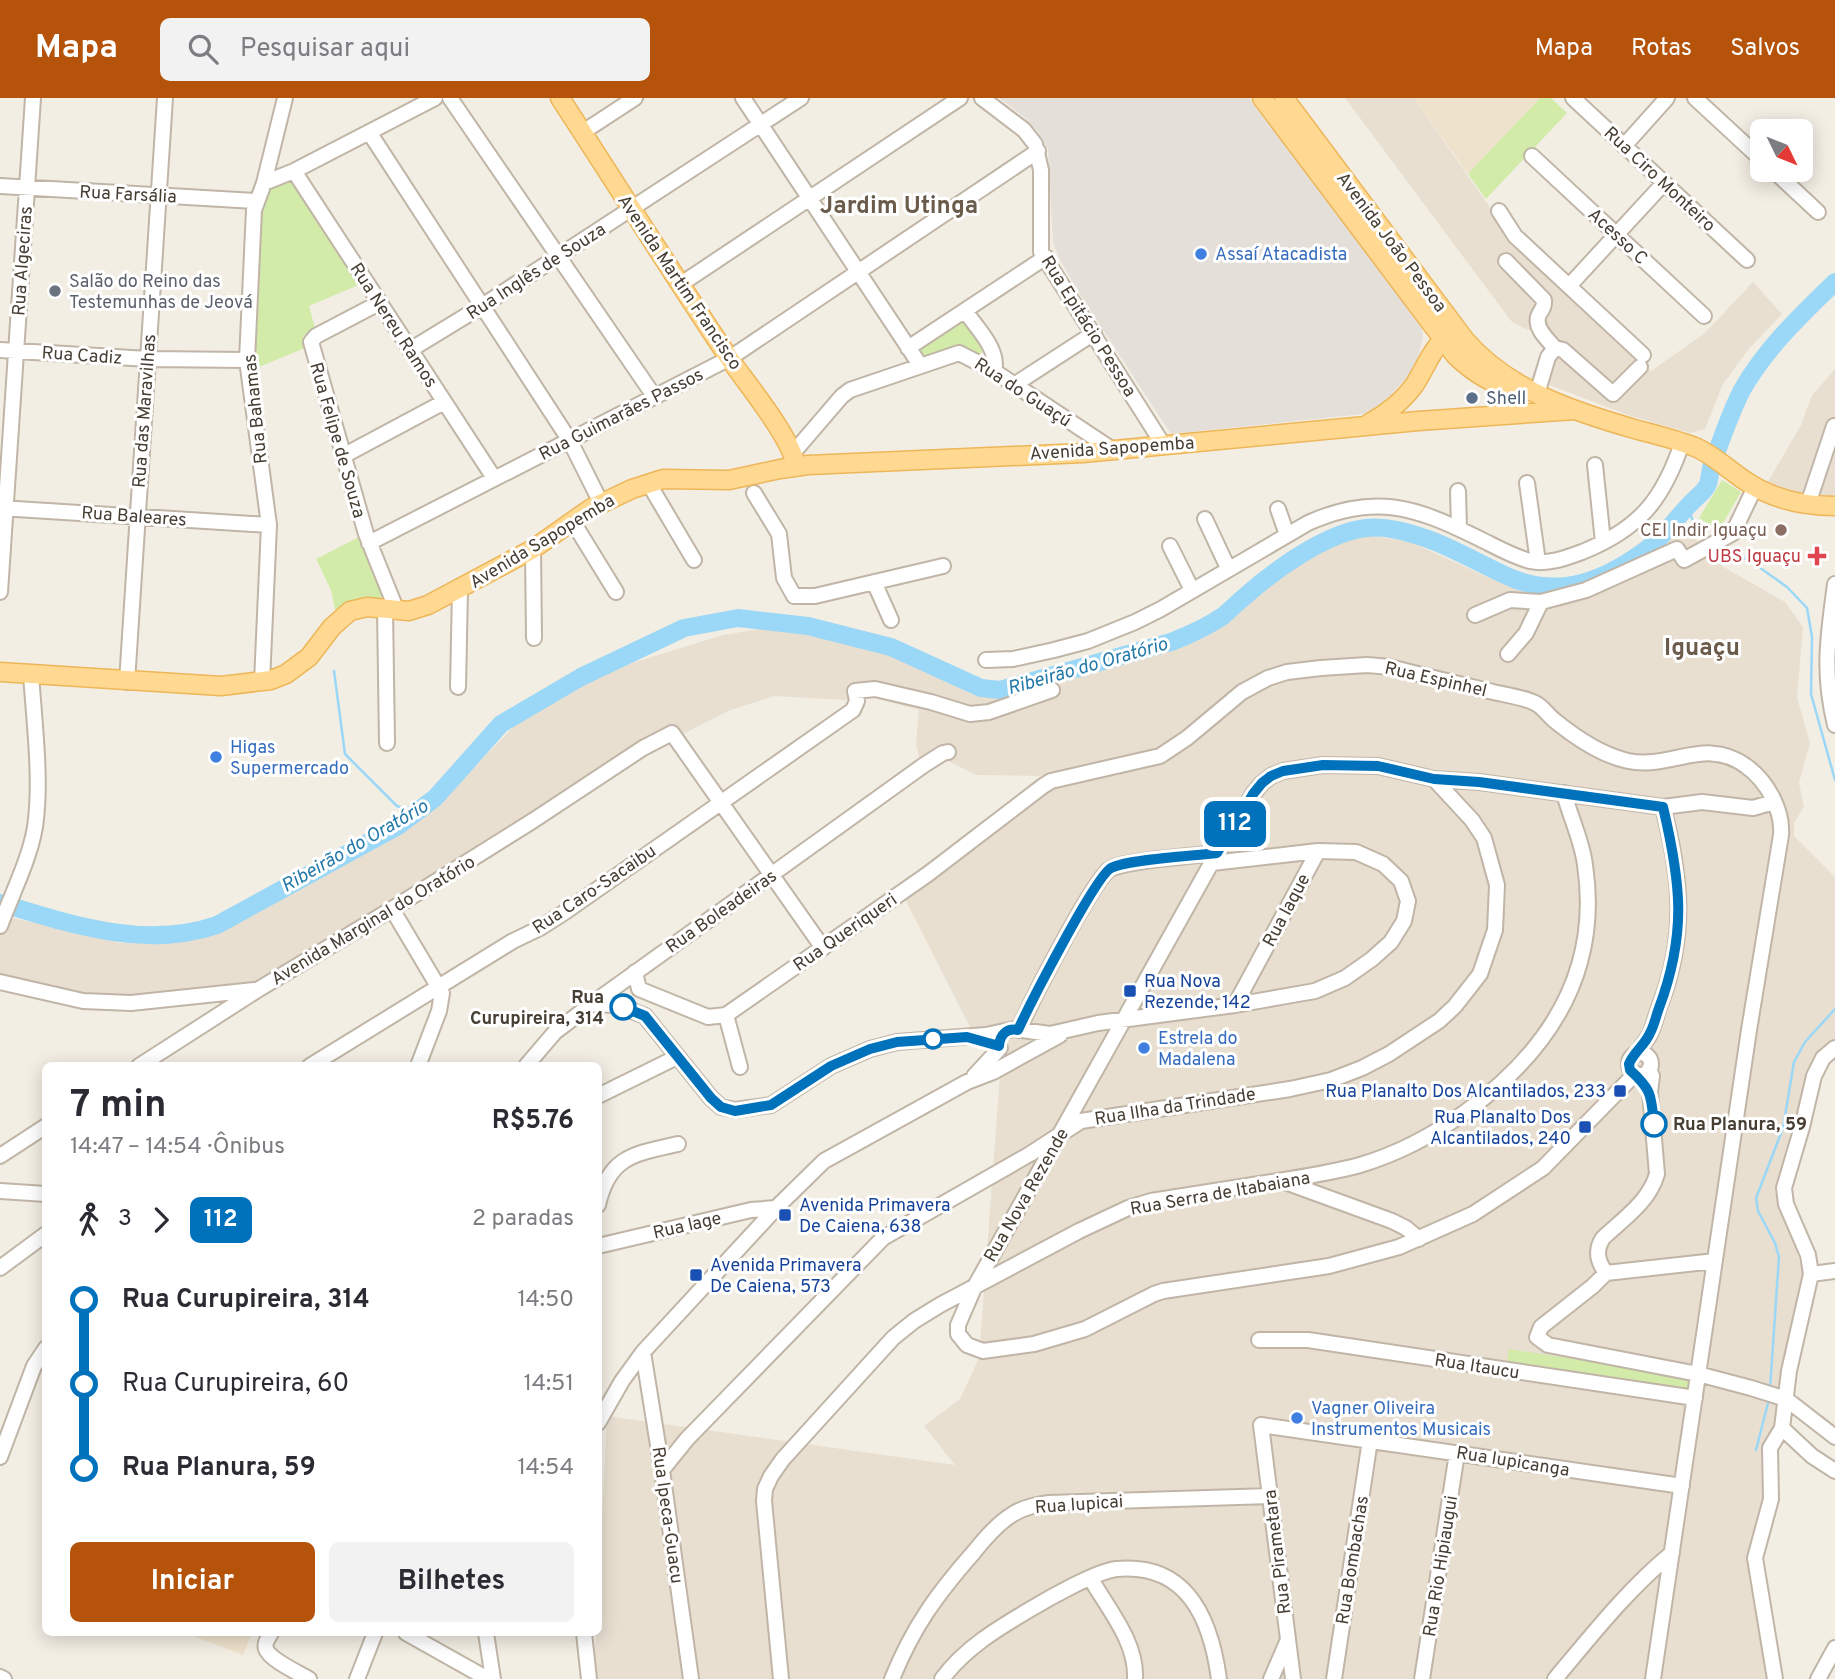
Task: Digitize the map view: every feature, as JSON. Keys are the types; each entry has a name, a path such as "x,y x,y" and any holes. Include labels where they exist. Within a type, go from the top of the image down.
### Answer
{"main road":[{"name":"Avenida Martim Francisco","path":"561,98 794,460"},
{"name":"Avenida João Pessoa","path":"1262,98 1443,339 1469,368 1492,382 1510,383 1575,410 1689,445 1752,485 1784,499 1808,505 1835,506"},
{"name":"Avenida João Pessoa","path":"1284,98 1465,340 1510,383"},
{"path":"1429,356 1433,340 1431,323"},
{"path":"1443,339 1454,332 1465,340"},
{"name":"Avenida João Pessoa","path":"1411,389 1429,356 1443,339"},
{"path":"1500,415 1510,405 1510,383"},
{"path":"1411,389 1410,406 1418,421"},
{"name":"Avenida Sapopemba","path":"1365,426 1389,411 1411,389"},
{"name":"Avenida Sapopemba","path":"0,672 221,686 262,682 286,674 303,663 332,627 350,611 367,607 415,610 533,549 601,503 649,484 674,478 729,480 794,460 1113,450 1418,421 1575,410"}],"street":[{"name":"Rua Algeciras","path":"0,592 3,508 33,98"},
{"name":"Rua das Maravilhas","path":"127,682 165,98"},
{"name":"Rua Bahamas","path":"262,682 268,525 247,360 255,201 264,183 285,98"},
{"path":"264,183 294,171 435,98"},
{"path":"450,98 654,396"},
{"path":"583,132 635,98"},
{"path":"743,98 920,365"},
{"name":"Rua Inglês de Souza","path":"410,350 482,306 800,98"},
{"path":"681,284 960,98"},
{"path":"982,98 1024,131 1038,151"},
{"name":"Rua Ciro Monteiro","path":"1573,98 1748,260"},
{"path":"1624,146 1667,98"},
{"path":"1695,98 1750,149"},
{"path":"369,132 570,441 601,503"},
{"name":"Rua Epitácio Pessoa","path":"1038,151 1041,170 1041,252 1164,446"},
{"name":"Rua Guimarães Passos","path":"369,543 730,358 1038,151"},
{"name":"Acesso C","path":"1532,156 1704,316"},
{"name":"Rua Nereu Ramos","path":"294,171 494,478"},
{"path":"1786,182 1818,212"},
{"path":"1569,286 1664,183"},
{"name":"Rua Farsália","path":"0,186 255,201"},
{"path":"1499,211 1515,236 1569,286 1641,361 1613,394 1563,350 1555,348 1539,329 1538,318 1545,306 1544,300 1506,261"},
{"path":"908,348 1046,257"},
{"name":"Rua Felipe de Souza","path":"380,303 316,336 311,342 391,610"},
{"path":"965,311 993,352 996,362 994,371"},
{"path":"1014,385 1094,332"},
{"path":"1540,395 1548,357 1555,348"},
{"name":"Rua Cadiz","path":"0,350 148,359 247,360"},
{"name":"Rua do Guaçú","path":"794,460 845,393 959,353 994,371 1113,450"},
{"path":"343,456 444,402"},
{"path":"1808,505 1834,426"},
{"path":"986,660 1021,657 1088,640 1150,615 1326,515 1382,506 1410,509 1459,528 1518,557 1538,562 1569,557 1624,531 1643,515 1689,445"},
{"path":"1595,465 1604,542"},
{"path":"1527,483 1538,562"},
{"path":"649,484 694,560"},
{"path":"1475,615 1510,600 1541,602 1586,590 1677,550 1684,560 1733,533 1752,485"},
{"path":"1458,491 1459,528"},
{"path":"754,493 779,534 784,578 792,594 798,597 815,596 943,566"},
{"name":"Rua Baleares","path":"3,508 268,525"},
{"path":"1278,509 1287,535"},
{"path":"1205,519 1231,567"},
{"path":"573,522 616,592"},
{"path":"1170,546 1192,590"},
{"path":"533,549 534,638"},
{"path":"874,582 891,620"},
{"path":"1835,584 1826,658 1827,685 1835,724"},
{"path":"458,687 460,589"},
{"path":"1508,654 1526,633 1541,602"},
{"path":"387,743 391,610"},
{"name":"Rua Espinhel","path":"1051,781 1160,756 1188,738 1248,688 1268,678 1287,672 1367,665 1390,667 1536,703 1570,733 1604,753 1624,760 1653,763 1699,752 1732,758 1746,765 1758,776 1774,802"},
{"path":"1,924 29,848 36,820 31,674"},
{"name":"Rua Caro-Sacaibu","path":"316,1062 556,918 853,710 857,701 855,691 875,689 922,699 961,712 979,714 1052,690"},
{"name":"Avenida Marginal do Oratório","path":"0,982 83,1001 131,1003 258,989 392,909 643,748 672,733 719,802"},
{"name":"Rua Boleadeiras","path":"529,1062 555,1032 591,1004 923,765 943,752 948,752"},
{"name":"Rua Nova Rezende","path":"1419,1239 1370,1256 1329,1266 1154,1293 1078,1332 1034,1344 983,1351 967,1345 958,1334 958,1325 974,1288 1214,858 1253,794 1271,776 1283,771 1323,765 1356,764 1434,779 1479,782 1663,807 1702,802 1753,808 1774,802"},
{"name":"Rua Ilha da Trindade","path":"662,1470 687,1439 883,1238 1030,1154 1062,1132 1092,1118 1331,1080 1390,1054 1425,1032 1455,1006 1480,974 1489,951 1495,930 1497,885 1484,838 1472,820 1434,779"},
{"name":"Rua Queriqueri","path":"726,1015 928,874 1051,781"},
{"name":"Rua Serra de Itabaiana","path":"782,1679 765,1529 765,1489 771,1476 814,1423 893,1338 940,1305 1128,1208 1303,1178 1362,1164 1422,1139 1450,1123 1527,1060 1559,1013 1571,988 1582,956 1586,930 1588,905 1585,866 1564,793"},
{"path":"719,802 823,947"},
{"path":"1653,1679 1772,879 1781,835 1781,821 1774,802"},
{"path":"1281,1180 1392,1221 1419,1239 1473,1214 1543,1168 1640,1066 1678,942 1680,912 1677,869 1663,807"},
{"path":"635,972 645,1016 711,1098 721,1107 742,1111 771,1105 784,1099 822,1071 870,1049 897,1042 1016,1031 1050,1034 1124,1019 1235,1005 1315,991 1332,984 1372,959 1391,942 1401,928 1408,901 1401,881 1383,864 1356,852 1318,851 1121,865 1105,873 1016,1031 1001,1037 1000,1047 985,1066 967,1082"},
{"name":"Rua Iaque","path":"1235,1005 1318,851"},
{"path":"392,909 442,993 441,1006 420,1062"},
{"path":"145,1062 258,989"},
{"path":"639,989 708,1017 726,1015 740,1067"},
{"path":"591,1004 617,1005 645,1016"},
{"path":"1016,1031 1029,1041 1022,1056"},
{"path":"602,1416 643,1352 776,1208 824,1161 1064,1032"},
{"path":"967,1037 1000,1047 1007,1057 1022,1056"},
{"path":"1835,1048 1824,1058 1814,1076 1784,1188 1786,1204 1808,1255 1811,1274 1789,1371 1775,1395 1782,1428 1812,1456 1835,1471"},
{"path":"602,1094 677,1057"},
{"path":"1606,1273 1597,1256 1599,1245 1603,1238 1645,1199 1654,1187 1657,1174 1650,1092 1640,1066"},
{"path":"0,1156 42,1129"},
{"path":"602,1194 609,1176 620,1163 648,1151 678,1144"},
{"path":"0,1191 42,1194"},
{"name":"Rua Iage","path":"602,1245 751,1210 776,1208"},
{"path":"0,1268 42,1237"},
{"path":"1715,1261 1606,1273 1541,1327 1537,1336 1548,1345 1699,1374 1775,1395 1835,1437"},
{"path":"1811,1274 1833,1267"},
{"name":"Rua Itaucu","path":"1259,1340 1308,1340 1695,1398"},
{"name":"Rua Ipeca-Guacu","path":"643,1352 691,1679"},
{"path":"0,1457 40,1369"},
{"name":"Rua Iupicanga","path":"1261,1425 1682,1486"},
{"name":"Rua Pirametara","path":"1261,1425 1293,1679"},
{"path":"1774,1679 1755,1558 1771,1499 1770,1448 1782,1428"},
{"name":"Rua Bombachas","path":"1334,1679 1370,1440"},
{"name":"Rua Rio Hipiaugui","path":"1422,1679 1457,1453"},
{"name":"Rua Iupicai","path":"892,1679 927,1608 989,1535 1012,1514 1026,1507 1049,1503 1270,1496"},
{"path":"1555,1679 1622,1601 1672,1553"},
{"path":"942,1679 968,1650 1001,1627 1046,1600 1113,1569 1153,1572 1183,1590 1204,1616 1212,1638 1219,1679"},
{"path":"1091,1579 1131,1647 1136,1665 1135,1679"},
{"path":"270,1636 266,1648 276,1660 309,1679"},
{"path":"357,1679 374,1636"},
{"path":"411,1636 490,1679"},
{"path":"486,1636 490,1679"},
{"path":"583,1636 590,1679"},
{"path":"1271,1679 1287,1641"},
{"path":"1818,1679 1835,1648"}],"shaded area":[{"path":"999,98 1249,98 1422,327 1419,355 1410,373 1391,395 1364,414 1171,434 1059,258 1053,243 1048,149 1039,133 1023,116"},
{"path":"1345,98 1414,98 1509,235 1531,262 1651,371 1705,333 1753,282 1782,314 1748,350 1723,384 1705,429 1690,433 1628,415 1531,378 1547,340 1511,321"},
{"path":"1414,98 1540,98 1468,174"},
{"path":"1835,369 1835,500 1807,497 1766,485 1801,425 1812,395"},
{"path":"1674,518 1722,566 1785,602 1803,627 1797,697 1810,743 1799,783 1804,807 1794,823 1794,836 1835,877 1835,1043 1816,1061 1780,1195 1807,1287 1785,1378 1768,1508 1757,1541 1769,1679 593,1679 596,1636 602,1636 602,1518 607,1416 955,1465 924,1426 960,1399 979,1358 1001,1061 1007,1049 978,1043 902,893 1051,781 1044,776 976,775 944,759 922,771 916,743 919,710 861,694 845,700 774,696 728,711 668,742 654,745 267,992 158,1008 93,1009 0,987 0,915 120,943 186,940 227,927 388,842 413,825 452,790 526,714 619,667 723,635 777,626 873,648 974,695 998,696 1079,675 1202,635 1284,574 1329,547 1366,535 1411,542 1498,582 1549,596 1616,568"},
{"path":"196,1636 251,1636 243,1655"}],"green space":[{"path":"1540,98 1551,98 1567,113 1486,199 1468,174"},
{"path":"283,181 293,182 361,284 309,306 315,328 303,336 305,348 254,369 252,355 261,205 268,190"},
{"path":"963,320 984,347 982,353 929,357 920,352 921,346"},
{"path":"1722,480 1741,492 1719,530 1699,518"},
{"path":"361,536 383,596 376,601 336,614 331,590 316,559"},
{"path":"1509,1349 1675,1375 1688,1378 1687,1389 1507,1363"}],"waterway":[{"name":"Ribeirão do Oratório","path":"0,903 80,926 135,935 190,932 217,925 398,826 435,798 501,724 581,677 684,628 738,618 808,626 891,647 981,688 1000,690 1191,634 1223,616 1255,587 1300,555 1350,531 1374,528 1405,532 1450,548 1514,579 1532,584 1567,586 1600,577 1647,549 1704,491 1734,408 1751,375 1785,333 1835,282"},
{"path":"1688,508 1693,521 1709,540"},
{"path":"1719,548 1749,560 1787,587 1807,608 1812,637 1811,694 1835,780"},
{"path":"334,671 345,754 397,806 417,813"},
{"path":"1770,1389 1779,1257 1775,1243 1758,1211 1756,1198 1783,1128 1794,1062 1805,1042 1835,1009"},
{"path":"1756,1450 1769,1399"}],"bus line":[{"name":"112","path":"623,1007 645,1016 711,1098 721,1107 735,1111 771,1105 831,1066 870,1049 897,1042 967,1037 999,1046 1006,1031 1018,1030 1053,962 1105,873 1121,865 1217,853 1253,794 1271,776 1283,771 1338,764 1378,766 1434,779 1479,782 1663,807 1677,869 1680,912 1678,942 1665,993 1650,1035 1629,1064 1630,1070 1638,1075 1650,1092 1654,1124"}],"place":[{"name":"Assaí Atacadista","path":"1201,254"},
{"name":"Salão do Reino das Testemunhas de Jeová","path":"55,291"},
{"name":"Shell","path":"1472,398"},
{"name":"CEI Indir Iguaçu","path":"1781,530"},
{"name":"UBS Iguaçu","path":"1817,556"},
{"name":"Higas Supermercado","path":"216,757"},
{"name":"Rua Nova Rezende, 142","path":"1130,991"},
{"name":"Rua Curupireira, 314","path":"623,1007"},
{"name":"Estrela do Madalena","path":"1144,1048"},
{"name":"Rua Planalto Dos Alcantilados, 233","path":"1620,1091"},
{"name":"Rua Planura, 59","path":"1654,1124"},
{"name":"Rua Planalto Dos Alcantilados, 240","path":"1585,1127"},
{"name":"Avenida Primavera De Caiena, 638","path":"785,1215"},
{"name":"Avenida Primavera De Caiena, 573","path":"696,1275"},
{"name":"Vagner Oliveira Instrumentos Musicais","path":"1297,1418"}],"district":[{"name":"Jardim Utinga","path":"899,205"},
{"name":"Iguaçu","path":"1702,647"}]}
